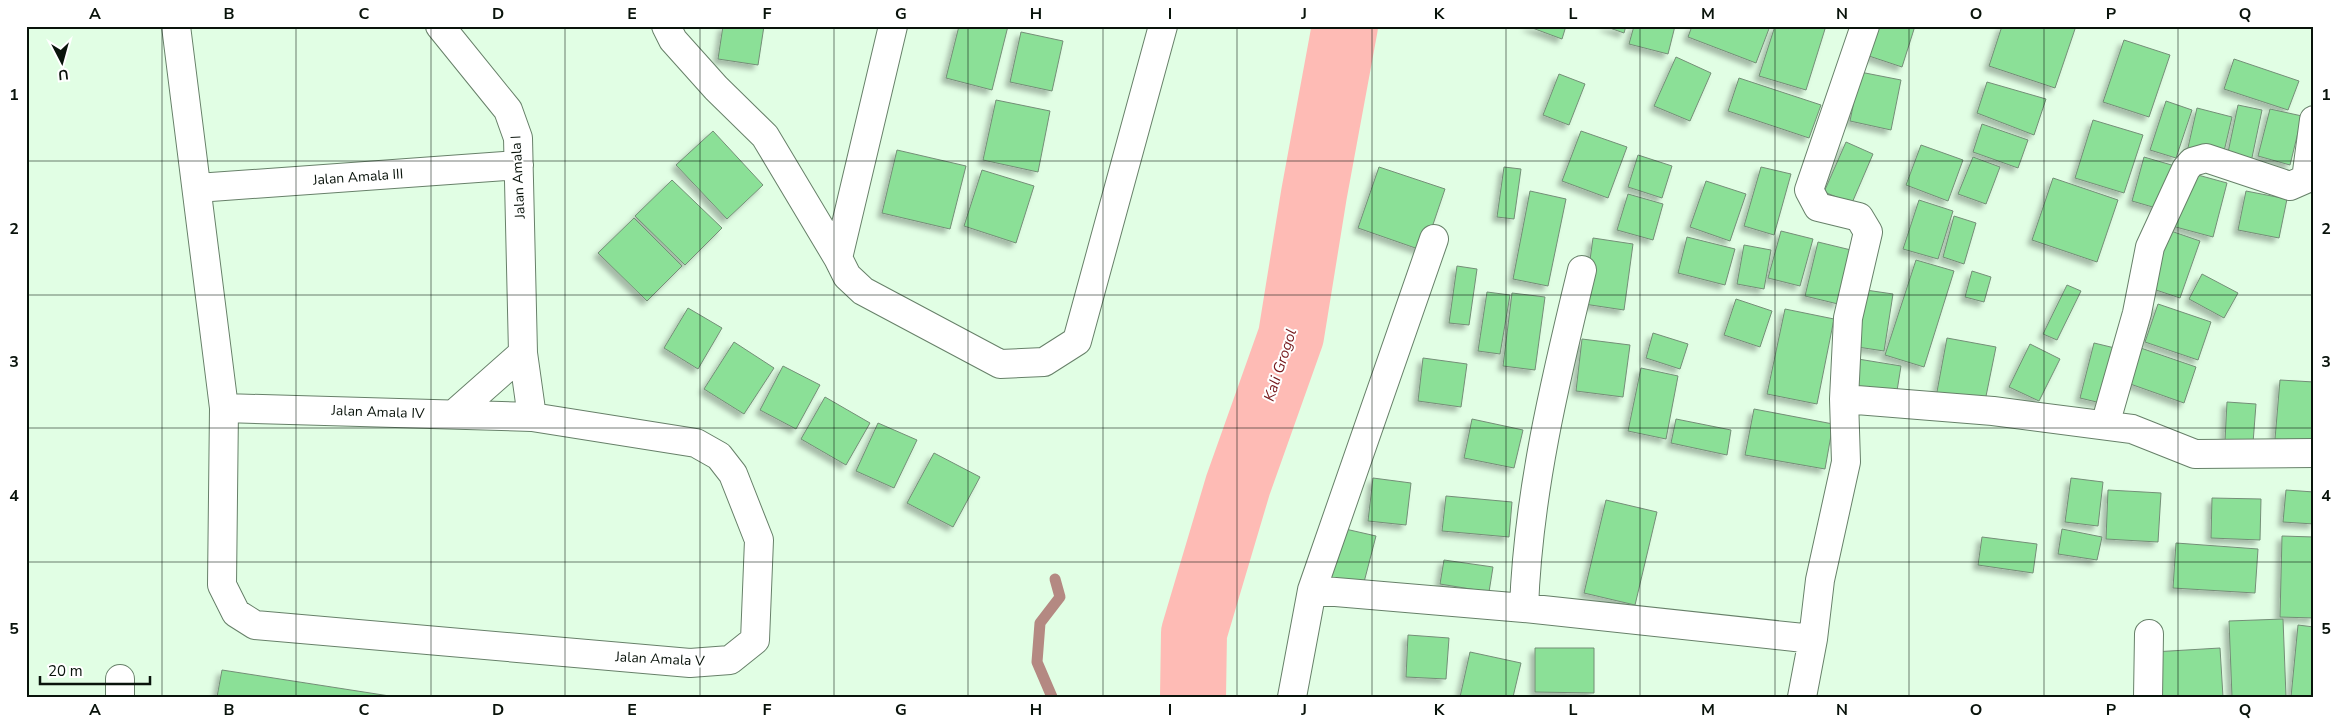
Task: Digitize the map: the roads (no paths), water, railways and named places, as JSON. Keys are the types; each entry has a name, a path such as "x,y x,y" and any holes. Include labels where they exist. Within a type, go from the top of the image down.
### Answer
{"street":[{"path":"176,26 224,408"},
{"name":"Jalan Amala I","path":"440,26 508,110 518,138 523,353 532,417"},
{"path":"666,26 679,47 716,88 765,136 847,276 863,291 1000,364 1044,362 1077,341 1163,26"},
{"path":"838,258 893,26"},
{"path":"1802,697 1820,580 1846,462 1844,399 1848,318 1868,232 1859,217 1818,207 1809,190 1865,26"},
{"path":"2105,425 2137,313 2150,247 2186,169 2192,162 2206,158 2290,186 2299,183 2306,180 2314,120"},
{"name":"Jalan Amala III","path":"197,188 520,165"},
{"path":"1292,697 1312,590 1434,239"},
{"path":"1524,608 1525,564 1550,403 1582,270"},
{"path":"454,414 523,353"},
{"path":"1844,399 1993,411 2132,429 2195,454 2314,454"},
{"name":"Jalan Amala IV","path":"224,408 532,417"},
{"name":"Jalan Amala V","path":"224,408 222,585 236,613 255,625 690,663 730,660 755,640 759,540 733,474 719,456 696,443 532,417"},
{"path":"1312,590 1524,608 1812,639"},
{"path":"2148,697 2149,634"}],"waterway":[{"name":"Kali Grogol","path":"1193,697 1194,633 1238,485 1291,336 1314,194 1345,26"},
{"path":"1052,697 1037,662 1040,623 1060,597 1055,579"}]}
